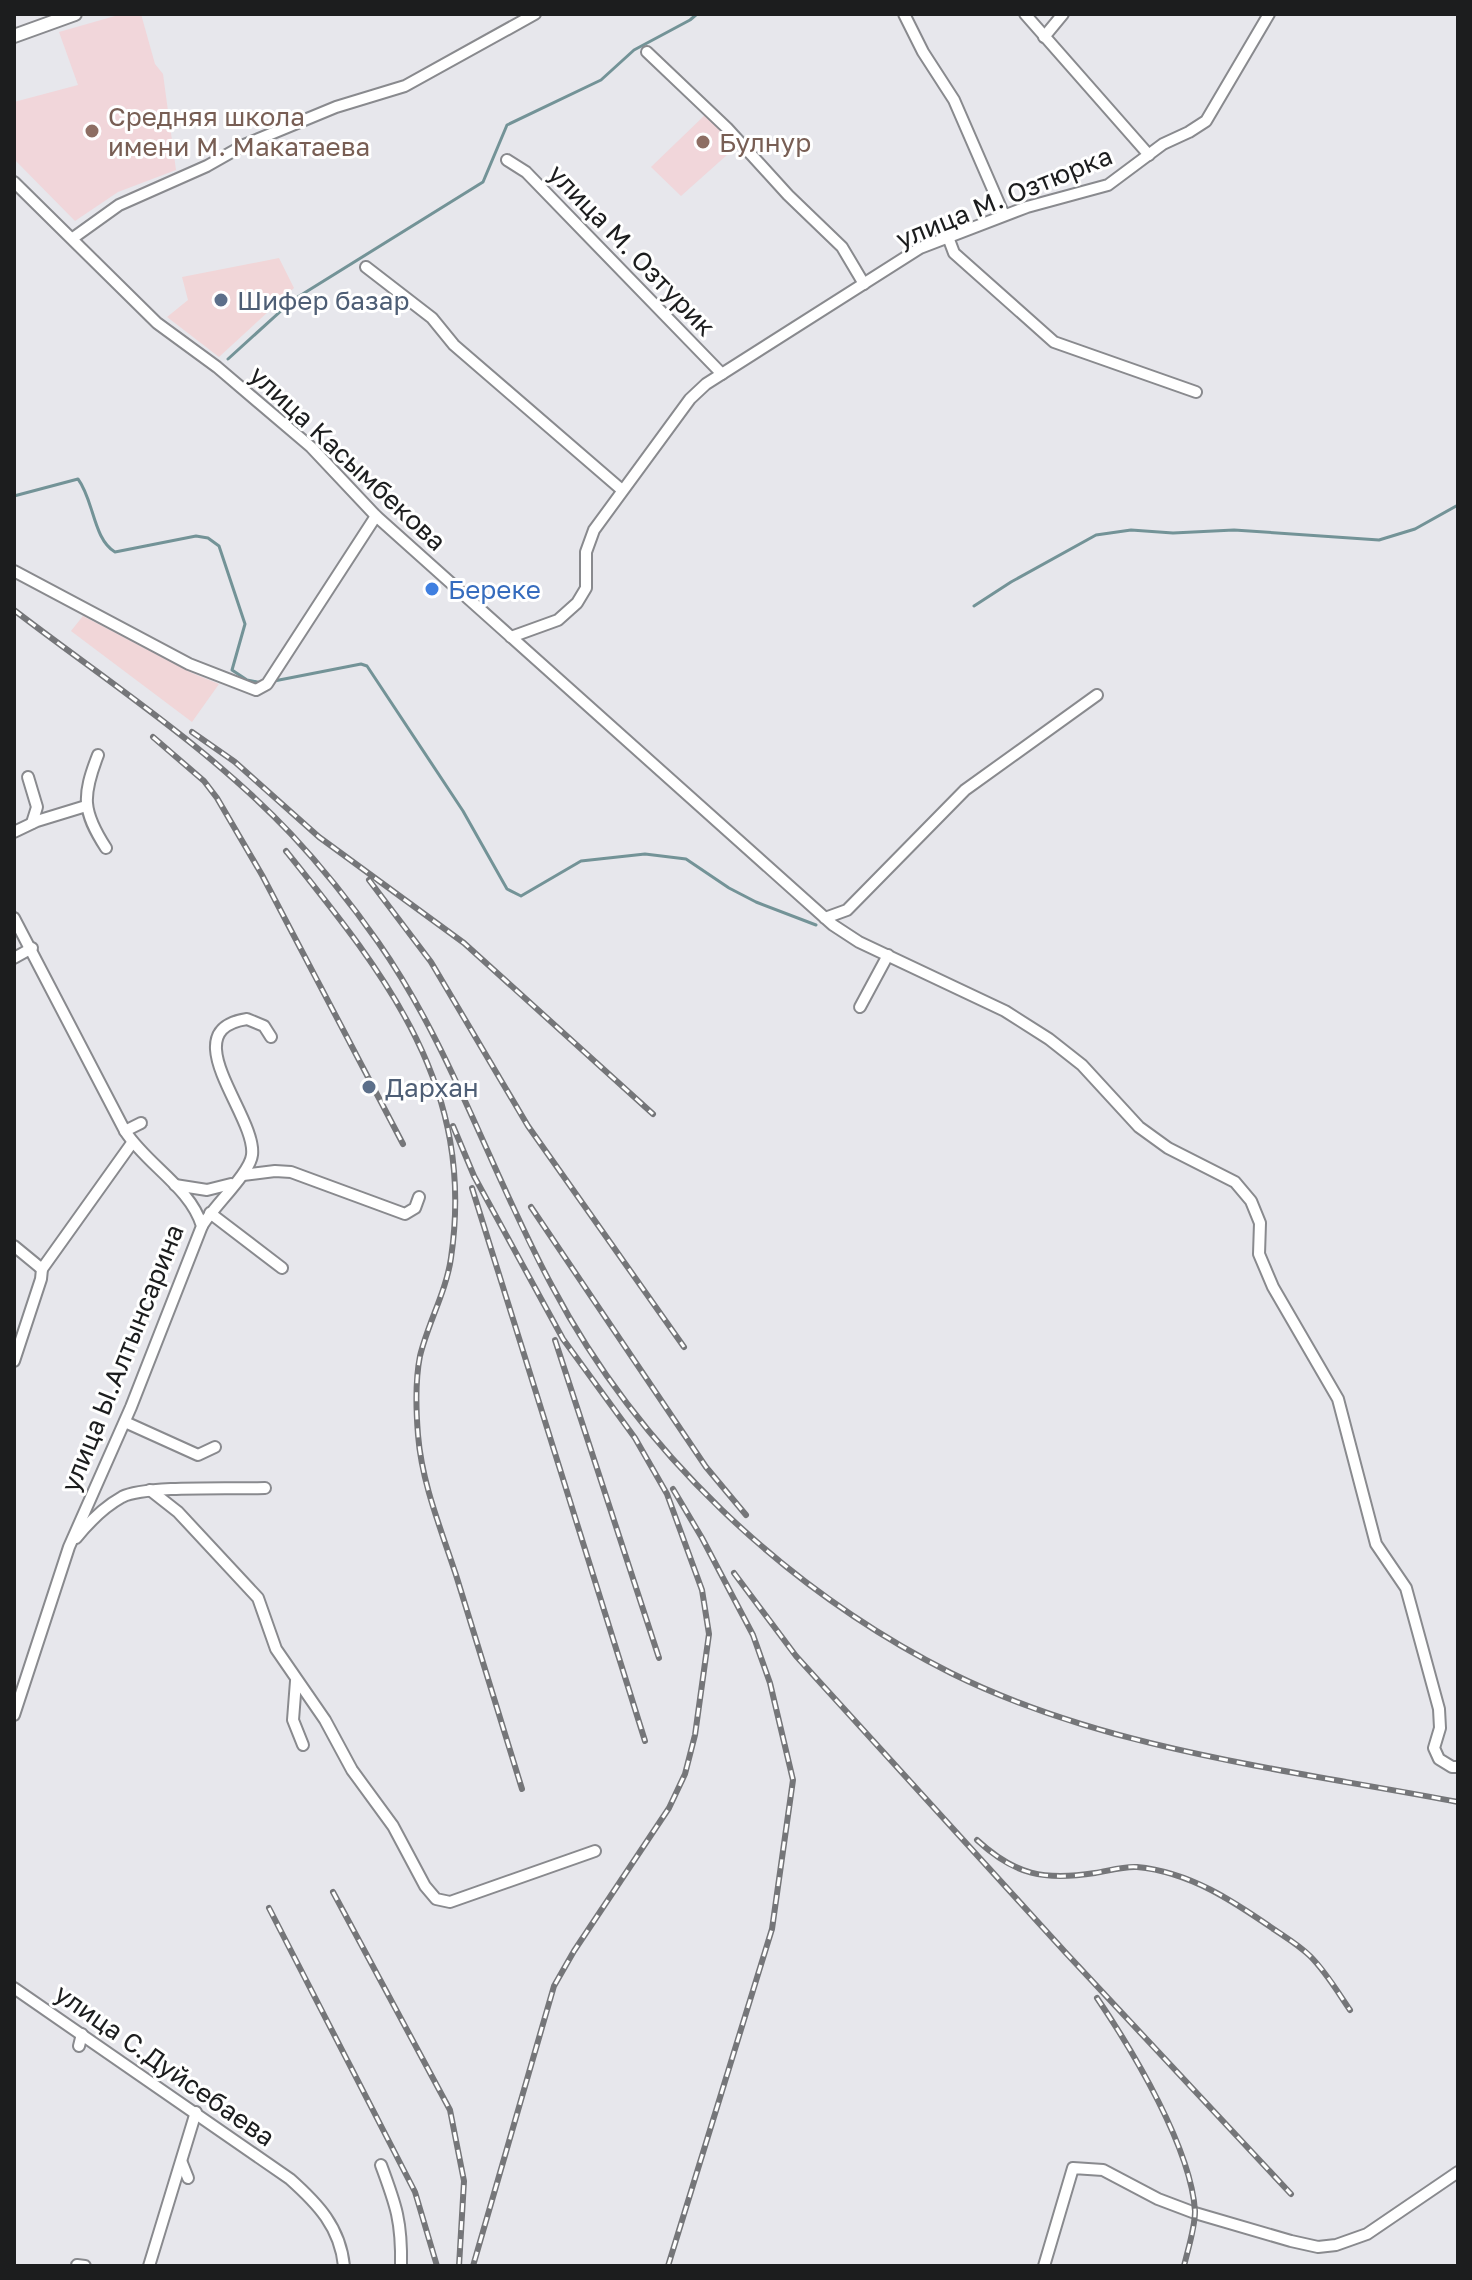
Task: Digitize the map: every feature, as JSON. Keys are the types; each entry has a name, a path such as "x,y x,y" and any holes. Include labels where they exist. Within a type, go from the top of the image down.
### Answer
{"main road":[{"path":"14,36 75,14"}],"street":[{"path":"73,238 119,205 207,166 244,145 323,112 405,86 535,14"},
{"path":"904,14 923,52 954,100 1004,215"},
{"path":"1025,14 1149,155"},
{"path":"1044,37 1063,14"},
{"name":"улица М. Озтюрка","path":"511,637 558,620 577,603 586,588 586,552 594,530 690,399 722,374 920,248 1004,215 1108,185 1163,144 1206,121 1269,14"},
{"path":"647,52 727,128 788,195 842,247 864,284"},
{"name":"улица М. Озтурик","path":"507,160 526,172 722,374"},
{"name":"улица Касымбекова","path":"14,182 157,323 217,367 311,447 376,516 829,922 859,942 1005,1011 1049,1039 1082,1065 1139,1127 1168,1148 1235,1182 1251,1201 1260,1223 1259,1254 1273,1287 1338,1399 1376,1544 1406,1588 1439,1709 1440,1728 1434,1748 1439,1759 1458,1767"},
{"path":"948,237 954,253 1054,342 1196,392"},
{"path":"366,267 432,318 454,345 622,490"},
{"path":"14,571 189,664 256,690 267,684 376,516"},
{"path":"829,922 847,910 965,790 1097,695"},
{"path":"98,755 86,806 106,848"},
{"path":"28,777 37,807 32,823"},
{"path":"14,832 86,806"},
{"name":"улица Ы.Алтынсарина","path":"14,918 132,1143 175,1185 192,1206 202,1226 125,1422 69,1547 14,1715"},
{"path":"14,958 32,948"},
{"path":"860,1007 888,955"},
{"path":"202,1226 251,1160 252,1143 223,1077 215,1054 215,1040 226,1027 247,1019 264,1026 271,1037"},
{"path":"125,1131 141,1123"},
{"path":"14,1361 42,1269 132,1143"},
{"path":"175,1185 215,1190 239,1178 275,1171 291,1172 405,1214 415,1208 419,1197"},
{"path":"210,1213 282,1268"},
{"path":"14,1246 42,1269"},
{"path":"125,1422 198,1455 215,1447"},
{"path":"69,1547 107,1507 125,1495 150,1490 265,1488"},
{"path":"150,1490 178,1512 258,1598 276,1649 325,1720 352,1770 393,1826 425,1886 436,1899 450,1902 595,1851"},
{"path":"296,1681 293,1720 303,1745"},
{"name":"улица С.Дуйсебаева","path":"14,1988 290,2179 317,2204 335,2229 344,2266"},
{"path":"79,2046 82,2034"},
{"path":"149,2266 196,2112"},
{"path":"182,2163 188,2178"},
{"path":"381,2165 398,2208 401,2266"},
{"path":"1044,2266 1073,2168 1103,2170 1158,2199 1195,2213 1318,2247 1344,2243 1367,2234 1458,2172"}],"shaded area":[{"name":"Средняя школа имени М. Макатаева","path":"122,14 141,14 155,64 163,74 176,170 118,192 75,221 14,159 14,102 78,85 59,32"},
{"path":"706,114 737,146 681,196 651,167"},
{"name":"Шифер базар","path":"279,258 294,288 219,357 167,317 188,300 182,277"},
{"path":"83,616 219,684 192,722 71,631"}],"waterway":[{"path":"228,359 293,300 483,182 507,125 601,80 634,50 697,14"},
{"path":"14,496 78,479 102,538 115,552 196,536 208,538 219,546 245,624 232,670 247,680 262,683"},
{"path":"974,606 1096,535 1131,530 1173,533 1234,530 1379,540 1415,529 1458,505"},
{"path":"274,681 361,664 367,666 463,811 507,889 521,896 581,861 645,854 686,859 756,902 816,925"}],"railway":[{"path":"14,610 227,773 291,834 336,886 378,942 428,1025 530,1243 587,1347 673,1459 722,1510 775,1557 831,1600 890,1639 951,1673 1010,1699 1072,1721 1200,1754 1458,1802"},
{"path":"192,732 235,762 319,837 464,943 653,1114"},
{"path":"153,737 204,781 217,798 262,875 403,1144"},
{"path":"286,851 358,944 389,990 416,1038 436,1087 450,1140 455,1197 451,1258 420,1356 416,1396 418,1435 433,1506 522,1789"},
{"path":"369,880 431,962 528,1126 684,1347"},
{"path":"453,1126 474,1176 563,1339 635,1438 667,1494 702,1590 709,1634 695,1735 685,1774 669,1808 554,1986 473,2266"},
{"path":"472,1188 645,1741"},
{"path":"531,1207 706,1467 746,1515"},
{"path":"555,1340 659,1658"},
{"path":"668,2266 772,1929 793,1780 770,1683 753,1635 673,1489"},
{"path":"734,1573 796,1656 1066,1953 1291,2194"},
{"path":"977,1840 1004,1861 1031,1873 1060,1876 1137,1867 1193,1881 1243,1909 1302,1949 1321,1969 1350,2010"},
{"path":"333,1892 450,2110 464,2181 459,2266"},
{"path":"269,1908 415,2192 437,2266"},
{"path":"1097,1998 1143,2072 1183,2159 1195,2211 1184,2266"}],"place":[{"name":"Средняя школа имени М. Макатаева","path":"92,131"},
{"name":"Булнур","path":"703,142"},
{"name":"Шифер базар","path":"221,300"},
{"name":"Береке","path":"432,589"},
{"name":"Дархан","path":"369,1087"}]}
